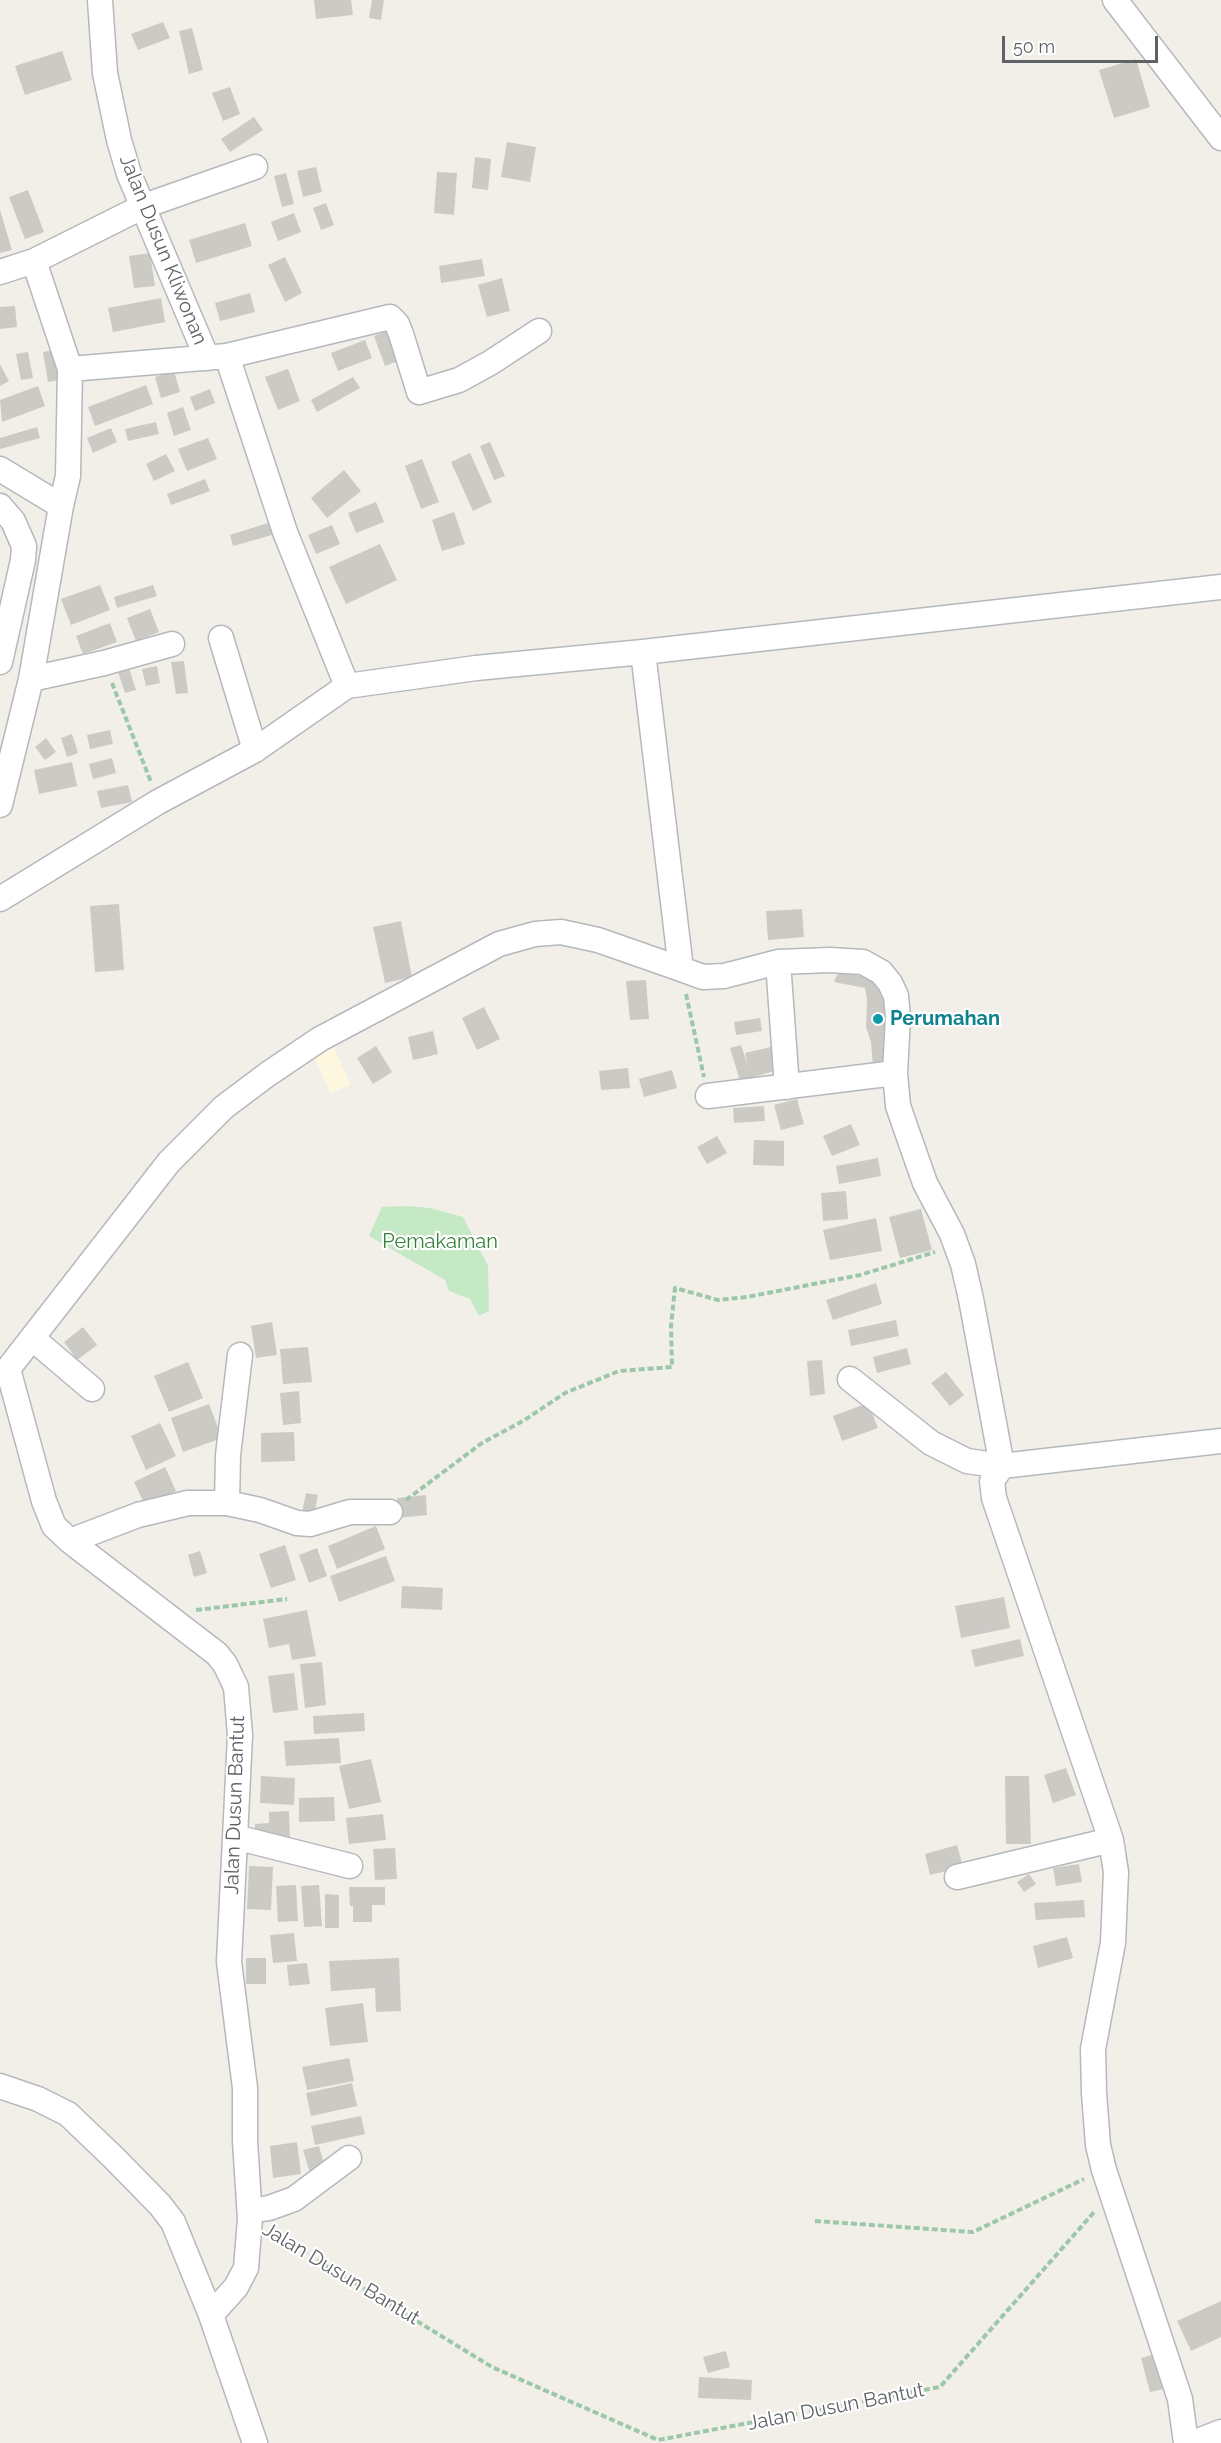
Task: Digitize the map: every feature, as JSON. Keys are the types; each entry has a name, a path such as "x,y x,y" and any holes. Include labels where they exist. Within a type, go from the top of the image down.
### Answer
{"street":[{"name":"Jalan Dusun Kliwonan","path":"100,0 105,74 129,174 217,357 347,686"},
{"path":"1115,0 1221,138"},
{"path":"0,272 34,261 144,206 255,167"},
{"path":"0,805 32,680 60,506 68,476 70,369 34,261"},
{"path":"70,369 217,357 390,316 397,324 401,334 419,392 459,380 539,331"},
{"path":"0,469 60,506"},
{"path":"0,506 13,521 24,546 23,560 0,662"},
{"path":"0,898 158,802 255,750 347,686 476,668 643,652 1221,587"},
{"path":"220,638 255,750"},
{"path":"32,680 172,644"},
{"path":"643,652 681,969"},
{"path":"4,1371 169,1162 224,1107 320,1039 499,944 535,934 561,932 598,940 703,977 724,976 778,962 830,960 863,962 881,972 890,983 896,996 898,1017 895,1073 898,1106 925,1183 956,1245 971,1299 1002,1466 992,1481 994,1498 1111,1840 1116,1872 1113,1943 1093,2049 1096,2114 1108,2181 1180,2398 1186,2443"},
{"path":"778,962 787,1086"},
{"path":"708,1096 895,1073"},
{"path":"32,1338 92,1389"},
{"path":"227,1503 228,1455 240,1355"},
{"name":"Jalan Dusun Bantut","path":"4,1371 48,1514 54,1526 70,1541 217,1653 236,1687 240,1735 229,1962 245,2088 245,2141 250,2215"},
{"path":"850,1379 931,1443 967,1461 1002,1466 1221,1441"},
{"path":"70,1541 138,1515 188,1503 227,1503 260,1510 297,1523 310,1524 350,1512 390,1512"},
{"path":"235,1836 350,1866"},
{"path":"957,1877 1111,1840"},
{"path":"0,2086 38,2099 68,2114 160,2205 173,2222 211,2315 255,2443"},
{"path":"211,2315 236,2287 246,2268 250,2215 294,2199 349,2158"},
{"path":"1193,2443 1221,2432"}],"path":[{"path":"104,663 158,802"},
{"path":"681,969 708,1096"},
{"path":"390,1512 482,1443 565,1393 619,1371 672,1367 671,1326 675,1288 718,1300 747,1297 860,1275 956,1245"},
{"path":"163,1613 287,1599"},
{"path":"815,2222 973,2232 1108,2181"},
{"name":"Jalan Dusun Bantut","path":"250,2215 492,2367 658,2440 940,2387 1108,2181"}],"shaded area":[{"path":"332,1044 351,1085 331,1093 313,1055"}],"green space":[{"name":"Pemakaman","path":"382,1207 430,1208 463,1217 488,1266 489,1311 479,1316 470,1299 449,1291 445,1280 369,1236"}],"building":[{"path":"314,0 351,0 353,15 316,19"},
{"path":"372,0 384,0 381,20 369,18"},
{"path":"163,22 170,38 138,50 131,34"},
{"path":"192,28 203,70 189,74 179,31"},
{"path":"62,51 72,80 25,95 15,66"},
{"path":"1136,59 1150,107 1114,118 1099,70"},
{"path":"230,87 240,114 223,121 212,93"},
{"path":"254,117 263,130 230,152 221,139"},
{"path":"507,142 536,147 530,182 501,177"},
{"path":"475,157 491,159 488,190 472,188"},
{"path":"316,167 322,192 303,197 297,171"},
{"path":"437,172 457,173 454,215 434,213"},
{"path":"286,173 294,204 282,207 274,176"},
{"path":"28,190 44,232 25,239 9,197"},
{"path":"326,203 334,225 321,230 313,208"},
{"path":"0,210 12,250 0,253"},
{"path":"294,213 301,232 278,241 271,222"},
{"path":"245,223 252,246 196,263 189,240"},
{"path":"150,253 155,286 134,288 129,256"},
{"path":"285,257 302,293 285,302 268,265"},
{"path":"482,259 485,276 441,283 439,266"},
{"path":"502,278 510,311 487,317 478,285"},
{"path":"250,293 255,312 220,321 215,303"},
{"path":"161,298 165,322 113,332 108,308"},
{"path":"15,306 17,327 0,329 0,307"},
{"path":"393,329 404,359 385,366 374,336"},
{"path":"365,340 372,358 338,371 331,353"},
{"path":"55,350 59,380 48,382 43,352"},
{"path":"28,352 33,378 21,380 16,354"},
{"path":"0,364 9,381 0,386"},
{"path":"288,369 300,401 278,410 265,377"},
{"path":"174,371 180,392 161,398 155,377"},
{"path":"353,377 360,388 317,412 311,400"},
{"path":"146,385 153,404 95,426 88,407"},
{"path":"38,386 45,406 2,422 0,400"},
{"path":"210,389 215,403 195,411 190,397"},
{"path":"183,407 191,430 174,436 167,413"},
{"path":"156,422 159,434 128,441 125,429"},
{"path":"37,427 40,438 0,449 0,438"},
{"path":"111,428 117,442 93,453 87,438"},
{"path":"208,438 217,459 187,471 178,449"},
{"path":"490,442 505,476 494,480 480,446"},
{"path":"470,453 492,502 473,511 451,462"},
{"path":"166,454 175,471 154,481 146,464"},
{"path":"422,459 439,502 421,509 405,466"},
{"path":"344,470 361,491 327,518 311,498"},
{"path":"205,479 210,491 171,505 167,494"},
{"path":"376,502 384,522 356,533 348,513"},
{"path":"454,512 465,544 442,551 432,520"},
{"path":"268,523 272,535 233,546 230,535"},
{"path":"332,525 340,544 316,554 308,535"},
{"path":"380,544 397,580 346,604 329,567"},
{"path":"100,585 110,610 71,625 61,599"},
{"path":"153,585 157,596 117,608 114,597"},
{"path":"150,609 159,632 136,641 127,618"},
{"path":"110,623 117,642 83,654 76,636"},
{"path":"184,661 188,693 176,694 171,662"},
{"path":"157,666 160,683 146,686 142,669"},
{"path":"129,668 136,690 125,693 118,672"},
{"path":"110,730 113,744 90,749 87,735"},
{"path":"72,734 78,753 67,757 61,738"},
{"path":"46,738 56,752 45,760 35,747"},
{"path":"112,758 116,773 93,779 89,764"},
{"path":"72,762 77,786 39,794 34,770"},
{"path":"128,785 132,802 101,808 97,791"},
{"path":"119,904 124,970 95,972 90,906"},
{"path":"802,909 804,937 768,940 766,911"},
{"path":"401,921 412,977 385,983 373,927"},
{"name":"Perumahan","path":"838,973 863,976 877,981 887,991 891,1067 873,1067 871,1042 866,1027 865,988 834,982"},
{"path":"646,980 649,1019 630,1020 626,981"},
{"path":"484,1007 500,1039 477,1050 462,1018"},
{"path":"760,1018 762,1031 736,1035 734,1022"},
{"path":"433,1031 438,1054 413,1060 408,1037"},
{"path":"741,1045 748,1066 745,1053 775,1046 781,1069 740,1081 730,1048"},
{"path":"376,1046 392,1072 373,1084 357,1058"},
{"path":"628,1068 630,1088 601,1090 599,1071"},
{"path":"672,1070 677,1088 644,1097 639,1079"},
{"path":"797,1099 804,1124 781,1130 774,1105"},
{"path":"764,1106 765,1121 734,1123 733,1108"},
{"path":"851,1124 860,1145 832,1156 823,1136"},
{"path":"717,1136 727,1153 707,1164 697,1147"},
{"path":"754,1140 784,1141 784,1166 753,1165"},
{"path":"878,1158 881,1176 839,1184 836,1166"},
{"path":"846,1191 848,1219 823,1221 821,1193"},
{"path":"921,1209 932,1250 900,1258 889,1217"},
{"path":"876,1218 882,1251 830,1260 823,1230"},
{"path":"876,1283 882,1304 833,1320 826,1300"},
{"path":"896,1320 899,1336 851,1346 848,1330"},
{"path":"272,1322 277,1355 256,1358 251,1326"},
{"path":"83,1327 97,1345 77,1360 64,1342"},
{"path":"308,1347 312,1382 283,1384 280,1349"},
{"path":"907,1348 911,1364 877,1373 873,1357"},
{"path":"822,1360 825,1394 810,1396 807,1361"},
{"path":"188,1362 203,1398 169,1412 154,1376"},
{"path":"946,1372 964,1395 950,1406 931,1383"},
{"path":"299,1391 301,1423 283,1425 280,1393"},
{"path":"868,1403 878,1428 842,1441 833,1416"},
{"path":"209,1404 222,1438 183,1452 171,1418"},
{"path":"160,1423 176,1456 146,1470 131,1436"},
{"path":"294,1432 295,1461 261,1462 261,1433"},
{"path":"165,1467 176,1491 145,1505 134,1482"},
{"path":"306,1493 318,1495 313,1519 301,1517"},
{"path":"426,1495 427,1515 399,1518 397,1498"},
{"path":"376,1526 385,1549 337,1569 328,1546"},
{"path":"285,1545 296,1580 271,1588 259,1554"},
{"path":"317,1548 327,1576 309,1583 299,1555"},
{"path":"200,1551 207,1573 194,1577 188,1555"},
{"path":"386,1556 395,1581 339,1602 330,1576"},
{"path":"402,1586 443,1588 442,1610 401,1608"},
{"path":"1004,1597 1010,1628 961,1638 955,1606"},
{"path":"307,1610 316,1656 292,1660 289,1644 269,1648 263,1619"},
{"path":"1020,1639 1024,1656 975,1667 971,1650"},
{"path":"322,1662 326,1705 305,1708 300,1664"},
{"path":"294,1673 298,1710 273,1713 268,1676"},
{"path":"364,1713 365,1731 314,1734 313,1716"},
{"path":"339,1738 341,1763 286,1766 284,1741"},
{"path":"371,1759 381,1802 349,1809 339,1766"},
{"path":"1066,1768 1076,1795 1053,1803 1044,1775"},
{"path":"261,1776 295,1778 294,1805 260,1803"},
{"path":"1005,1776 1029,1776 1031,1844 1006,1844"},
{"path":"334,1797 335,1821 299,1822 299,1798"},
{"path":"289,1811 290,1841 255,1838 255,1824 269,1823 269,1812"},
{"path":"383,1814 386,1840 349,1844 346,1818"},
{"path":"957,1845 963,1867 930,1875 925,1854"},
{"path":"395,1848 397,1879 375,1880 373,1849"},
{"path":"1079,1864 1082,1882 1056,1886 1053,1868"},
{"path":"249,1866 273,1867 271,1910 247,1909"},
{"path":"1029,1874 1036,1884 1024,1892 1017,1882"},
{"path":"296,1885 298,1921 278,1922 276,1886"},
{"path":"319,1885 322,1926 304,1927 301,1886"},
{"path":"349,1887 385,1887 385,1905 372,1905 372,1922 353,1922 353,1906 350,1906"},
{"path":"325,1894 339,1895 339,1928 325,1928"},
{"path":"1084,1900 1085,1917 1036,1920 1034,1903"},
{"path":"294,1933 297,1961 273,1963 270,1935"},
{"path":"1067,1937 1073,1958 1038,1968 1033,1946"},
{"path":"246,1958 266,1958 266,1984 246,1984"},
{"path":"399,1958 401,2011 376,2012 375,1988 331,1991 329,1961"},
{"path":"307,1963 310,1984 289,1986 287,1965"},
{"path":"363,2003 368,2042 330,2046 325,2008"},
{"path":"349,2058 354,2081 307,2090 302,2067"},
{"path":"352,2083 357,2106 311,2116 306,2093"},
{"path":"361,2116 365,2134 315,2145 311,2126"},
{"path":"297,2142 301,2174 273,2178 270,2146"},
{"path":"319,2146 325,2168 310,2173 303,2150"},
{"path":"1221,2301 1221,2337 1191,2351 1177,2321"},
{"path":"726,2351 730,2367 708,2373 703,2357"},
{"path":"1163,2352 1173,2387 1150,2392 1141,2358"},
{"path":"699,2377 752,2380 751,2400 698,2398"}],"place":[{"name":"Perumahan","path":"878,1019"}]}
